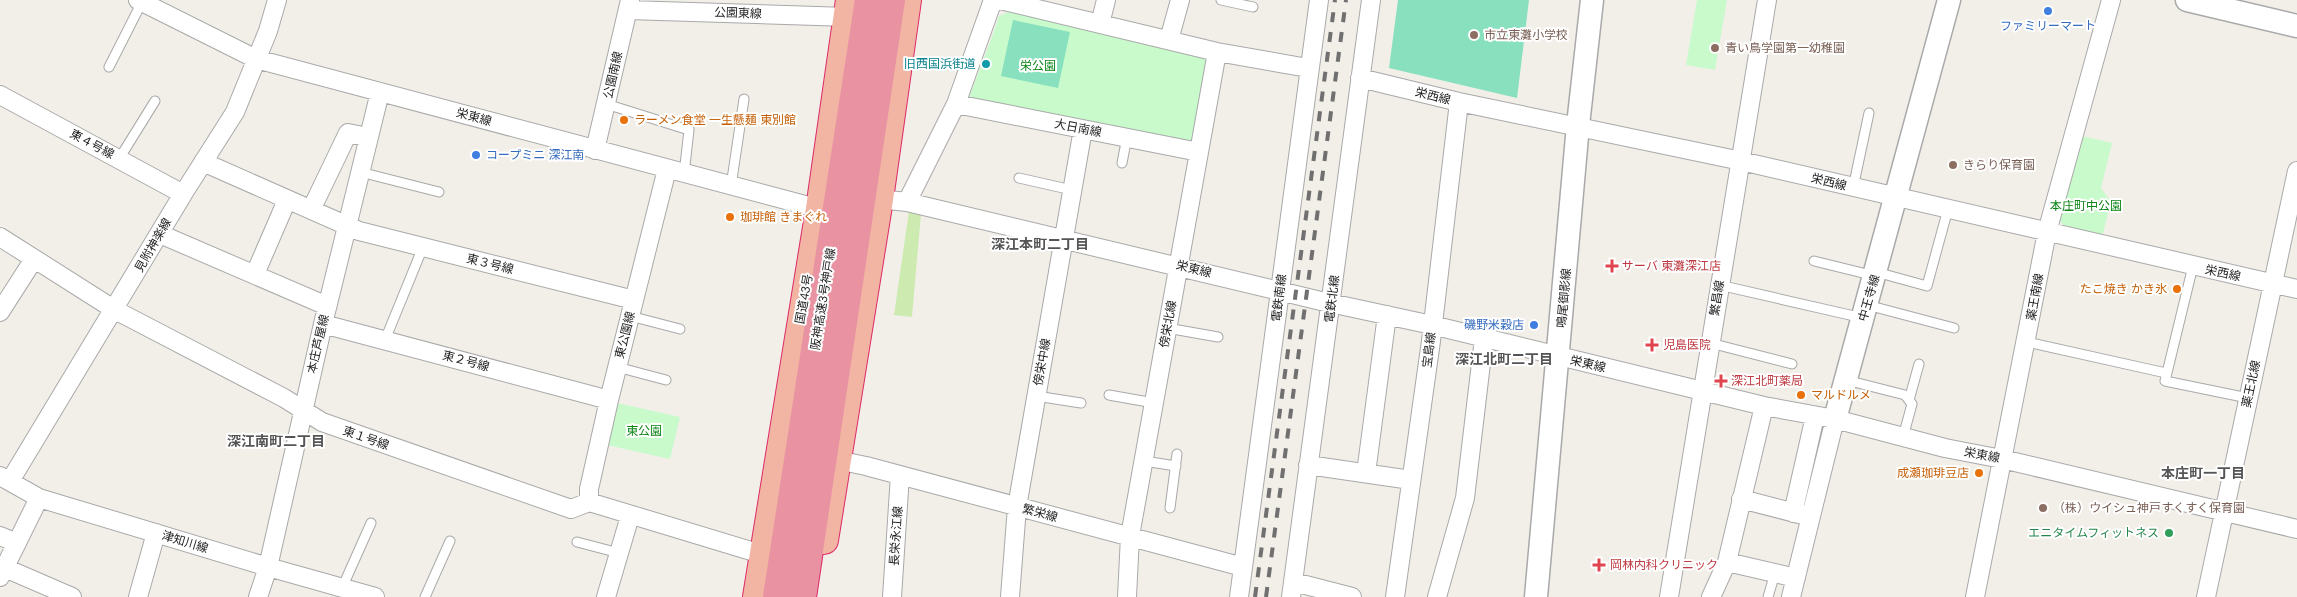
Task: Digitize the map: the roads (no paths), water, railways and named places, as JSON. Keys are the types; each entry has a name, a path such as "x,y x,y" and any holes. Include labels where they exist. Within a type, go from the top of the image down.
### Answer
{"highway":[{"name":"阪神高速3号神戸線","path":"777,597 869,0"},
{"name":"阪神高速3号神戸線","path":"802,597 891,0"},
{"path":"815,597 879,199 907,0"},
{"name":"国道43号","path":"757,597 774,479 820,209 849,9"}],"street":[{"name":"見附神楽線","path":"5,478 114,310 202,162 235,112 268,31 277,0"},
{"path":"908,202 956,104 993,0"},
{"path":"1000,0 1216,52 1308,68"},
{"path":"1100,24 1106,0"},
{"path":"1169,40 1180,0"},
{"name":"電鉄南線","path":"1239,597 1308,68 1319,0"},
{"name":"電鉄北線","path":"1293,589 1371,0"},
{"name":"鳴尾御影線","path":"1536,597 1559,358 1578,125 1592,0"},
{"name":"繁昌線","path":"1669,597 1767,0"},
{"name":"中王寺線","path":"1791,597 1810,517 1825,417 1846,380 1950,0"},
{"name":"薬王南線","path":"1975,597 2027,342 2047,232 2111,0"},
{"path":"2187,0 2297,26"},
{"name":"栄東線","path":"140,1 256,59 820,209"},
{"name":"公園東線","path":"629,5 849,9"},
{"name":"公園南線","path":"595,150 629,5"},
{"name":"傍栄北線","path":"1127,597 1130,536 1216,52"},
{"name":"栄西線","path":"1360,78 1459,102 1578,125 1741,161 2297,289"},
{"name":"本庄芦屋線","path":"258,597 268,567 323,324 380,92"},
{"name":"東４号線","path":"0,95 183,194"},
{"name":"宝島線","path":"1395,597 1432,325 1459,102"},
{"name":"大日南線","path":"956,104 1199,152"},
{"name":"傍栄中線","path":"1010,597 1017,506 1083,129"},
{"path":"311,210 348,133 368,137"},
{"name":"東３号線","path":"202,162 359,231 423,247 632,308"},
{"name":"薬王北線","path":"2206,597 2297,171"},
{"name":"東公園線","path":"589,502 589,490 632,308 676,172"},
{"name":"栄東線","path":"879,199 908,202 1063,240 1178,265 1280,291 1387,314 1559,358 1703,390 1764,406 1825,417 2297,529"},
{"path":"255,274 287,200"},
{"path":"160,234 328,306"},
{"name":"東１号線","path":"0,237 114,310 284,398 322,422 571,509 589,502"},
{"path":"0,312 34,259"},
{"path":"1366,473 1387,314"},
{"name":"東２号線","path":"323,324 609,400"},
{"path":"1437,597 1465,498 1484,338"},
{"path":"1710,597 1727,562 1764,406"},
{"path":"1793,513 1825,417"},
{"name":"繁栄線","path":"837,460 900,475 1243,567"},
{"path":"1308,465 1411,480"},
{"name":"長栄永江線","path":"892,597 900,475"},
{"name":"津知川線","path":"5,478 39,498 375,597"},
{"path":"39,498 2,573 72,597"},
{"path":"1741,499 1810,517"},
{"path":"589,502 630,516 764,555"},
{"path":"606,597 630,516"},
{"path":"138,597 156,534"},
{"path":"0,536 17,543"},
{"path":"1727,562 1796,578"},
{"path":"1293,589 1352,597"}],"lane":[{"path":"1221,0 1253,7"},
{"path":"109,67 140,1"},
{"path":"731,186 744,99"},
{"path":"119,158 155,101"},
{"path":"606,104 689,130 676,172"},
{"path":"1853,188 1869,113"},
{"path":"1122,163 1127,138"},
{"path":"360,172 439,192"},
{"path":"1019,178 1072,190"},
{"path":"1814,261 1927,286 1948,209"},
{"path":"385,340 423,247"},
{"path":"2193,266 2164,381 2248,398"},
{"path":"1719,285 1954,328"},
{"path":"632,308 680,328"},
{"path":"1167,328 1218,337"},
{"path":"2027,342 2166,373"},
{"path":"1710,343 1792,364"},
{"path":"1909,400 1919,364"},
{"path":"617,367 666,380"},
{"path":"1846,380 1905,395 1912,404 1903,437"},
{"path":"1108,395 1154,403"},
{"path":"1036,396 1081,403"},
{"path":"1170,508 1177,454"},
{"path":"1144,461 1176,466"},
{"path":"342,588 371,523"},
{"path":"425,597 450,541"},
{"path":"577,542 619,553"},
{"path":"1768,597 1775,573"}],"railway":[{"path":"1255,597 1335,0"},
{"path":"1266,597 1346,0"}],"place":[{"name":"ファミリーマート","path":"2048,11"},
{"name":"市立東灘小学校","path":"1474,35"},
{"name":"青い鳥学園第一幼稚園","path":"1715,48"},
{"name":"旧西国浜街道","path":"986,64"},
{"name":"ラーメン食堂 一生懸麺 東別館","path":"624,120"},
{"name":"コープミニ 深江南","path":"476,155"},
{"name":"きらり保育園","path":"1953,165"},
{"name":"珈琲館 きまぐれ","path":"730,217"},
{"name":"サーバ 東灘深江店","path":"1612,266"},
{"name":"たこ焼き かき氷","path":"2177,289"},
{"name":"磯野米穀店","path":"1534,325"},
{"name":"児島医院","path":"1652,345"},
{"name":"深江北町薬局","path":"1721,381"},
{"name":"マルドルメ","path":"1801,395"},
{"name":"成瀬珈琲豆店","path":"1979,473"},
{"name":"（株）ウイシュ神戸すくすく保育園","path":"2043,508"},
{"name":"エニタイムフィットネス","path":"2169,533"},
{"name":"岡林内科クリニック","path":"1599,565"}],"district":[{"name":"深江本町二丁目","path":"1040,244"},
{"name":"深江北町二丁目","path":"1504,359"},
{"name":"深江南町二丁目","path":"276,441"},
{"name":"本庄町一丁目","path":"2203,473"}],"park label":[{"name":"栄公園","path":"1038,66"},
{"name":"本庄町中公園","path":"2086,206"},
{"name":"東公園","path":"644,431"}]}
